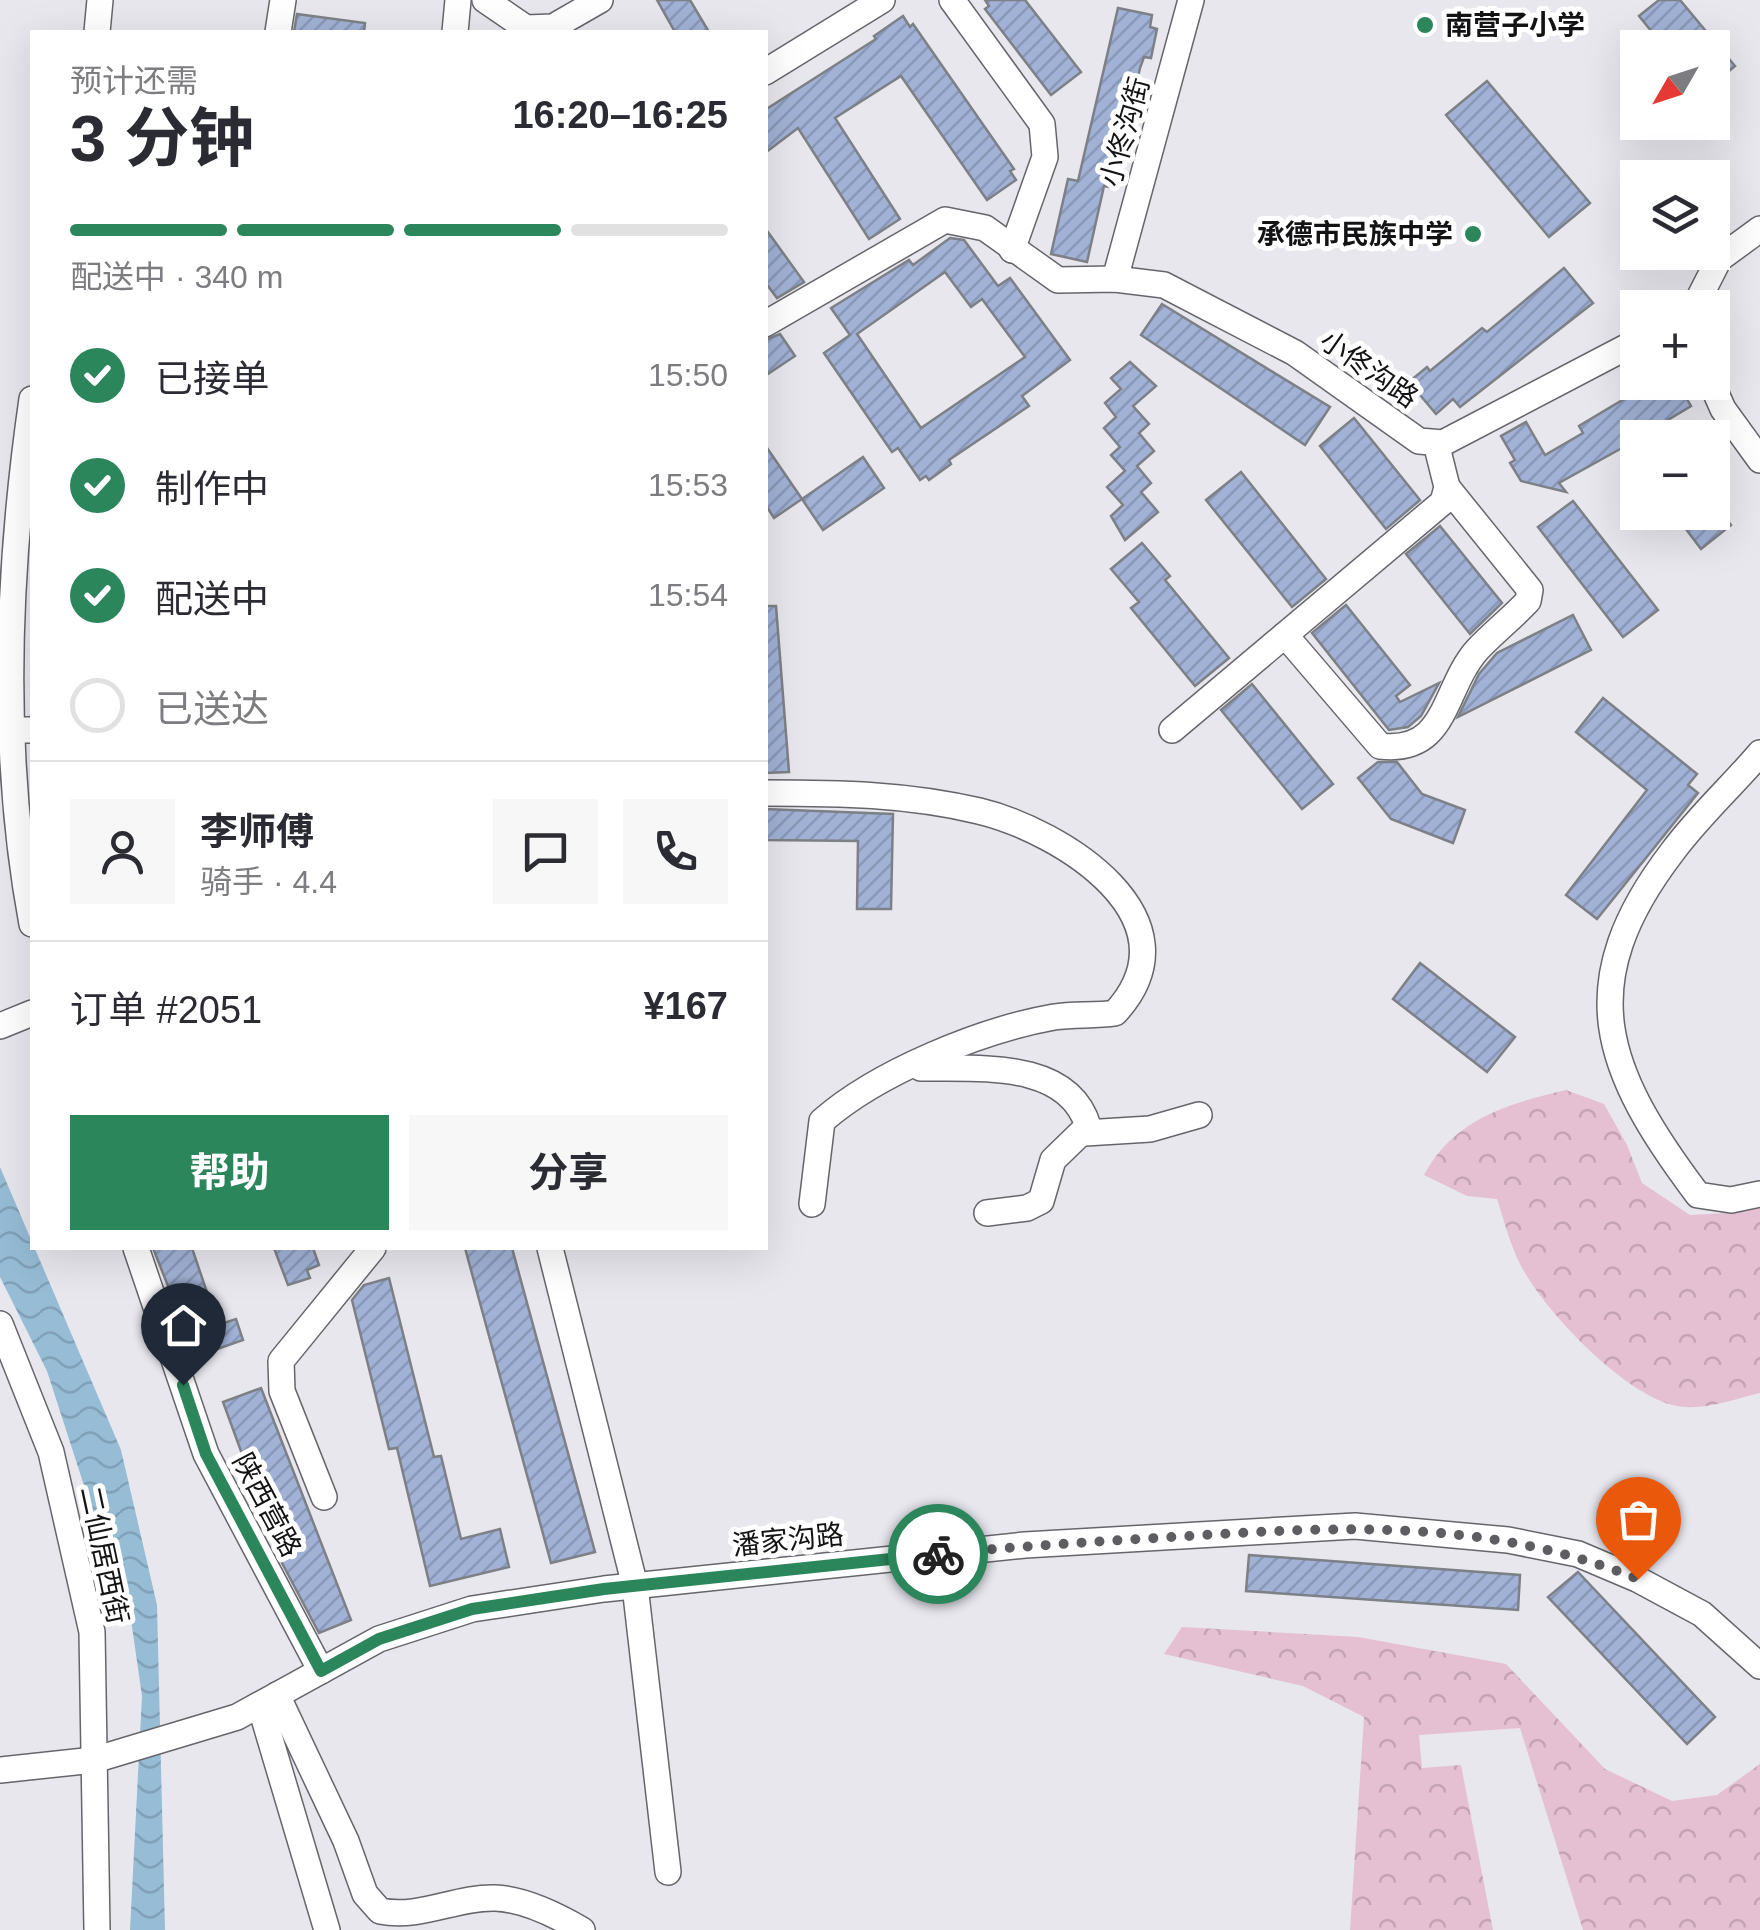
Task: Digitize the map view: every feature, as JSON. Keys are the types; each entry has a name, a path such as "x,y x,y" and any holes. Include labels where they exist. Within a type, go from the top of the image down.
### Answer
{"street":[{"path":"98,30 100,0"},
{"path":"278,30 283,0"},
{"path":"456,30 458,0"},
{"path":"485,0 526,28 554,27 600,0"},
{"path":"768,70 882,0"},
{"path":"952,0 1042,124 1046,157 1012,250"},
{"name":"小佟沟街","path":"1115,279 1191,0"},
{"name":"小佟沟路","path":"768,322 945,220 985,228 1058,280 1115,279 1164,286 1295,353 1420,441 1436,443 1468,431 1620,351"},
{"path":"1704,290 1720,259 1760,229"},
{"path":"1719,400 1760,460"},
{"path":"30,413 7,573 2,730 20,886 30,918"},
{"path":"1285,635 1380,746 1401,748 1433,730 1476,652 1528,601 1530,590 1447,487 1436,443"},
{"path":"1172,730 1443,502 1447,487"},
{"path":"2,730 30,730"},
{"path":"1760,753 1674,849 1634,906 1606,1004 1628,1085 1698,1194 1731,1200 1760,1194"},
{"path":"768,793 871,792 984,812 1027,829 1086,865 1128,900 1143,926 1145,960 1128,999 1116,1013 1057,1016 998,1030 847,1100 822,1121 812,1204"},
{"path":"0,1026 30,1014"},
{"path":"911,1068 1052,1080 1081,1104 1088,1126 1053,1160 1041,1201 1027,1208 987,1213"},
{"path":"1085,1133 1150,1129 1199,1115"},
{"name":"陕西营路","path":"137,1250 206,1454 321,1671"},
{"path":"324,1498 282,1390 281,1360 371,1250"},
{"path":"550,1250 634,1586 668,1872"},
{"name":"二仙居西街","path":"0,1324 51,1452 92,1632 106,1756 96,1930"},
{"name":"潘家沟路","path":"0,1770 106,1756 238,1717 379,1639 472,1609 634,1586 1025,1545 1355,1526 1508,1540 1578,1554 1638,1579 1702,1614 1760,1666"},
{"path":"268,1700 327,1930"},
{"path":"268,1700 346,1841 365,1894 380,1911 419,1914 495,1898 542,1910 582,1930"}],"green space":[{"path":"1566,1090 1604,1104 1642,1183 1690,1215 1727,1213 1760,1202 1760,1393 1719,1404 1687,1407 1656,1399 1634,1386 1588,1349 1547,1305 1516,1256 1497,1199 1467,1196 1424,1175 1436,1156 1467,1127 1503,1108"},
{"path":"1182,1627 1358,1637 1506,1664 1605,1769 1672,1801 1717,1795 1760,1764 1760,1930 1583,1930 1520,1728 1419,1735 1422,1768 1461,1765 1493,1930 1350,1930 1364,1717 1303,1686 1164,1654"}],"water":[{"path":"0,1167 30,1237 30,1250 35,1250 121,1450 157,1605 165,1930 130,1930 142,1696 129,1606 124,1598 111,1598 89,1501 47,1371 0,1277"}],"building":[{"path":"657,0 690,0 708,30 674,30"},
{"path":"985,0 1025,0 1081,72 1051,95 985,9 989,6"},
{"path":"1659,0 1680,0 1705,30 1650,30 1639,16"},
{"path":"1118,8 1152,15 1150,27 1157,29 1151,58 1144,57 1140,68 1114,188 1104,186 1087,262 1051,254 1068,179 1078,181"},
{"path":"297,14 365,23 364,30 294,30"},
{"path":"903,16 910,27 913,24 1014,169 1010,171 1016,180 987,200 901,76 835,118 900,219 869,239 798,128 768,151 768,108 876,39 874,36"},
{"path":"1487,81 1590,203 1549,237 1446,115"},
{"path":"768,232 804,282 777,298 768,286"},
{"path":"950,238 964,240 998,286 1010,278 1070,360 1022,396 1029,406 949,460 951,464 929,480 926,476 920,480 898,448 892,452 824,353 850,335 831,308 909,260 913,265","holes":["945,272 971,307 982,299 1025,357 921,428 857,334"]},
{"path":"1564,268 1593,303 1460,407 1453,399 1436,414 1409,382 1427,367 1430,371 1482,328 1487,332"},
{"path":"1162,304 1330,407 1305,445 1141,335"},
{"path":"780,334 795,356 768,374 768,339"},
{"path":"1130,362 1156,386 1133,406 1149,424 1139,433 1154,451 1137,466 1151,483 1141,492 1158,512 1125,540 1111,516 1123,505 1107,487 1125,471 1111,455 1120,447 1104,428 1116,417 1105,403 1121,389 1111,378"},
{"path":"1622,400 1688,400 1691,406 1668,420 1620,420 1620,449 1559,483 1566,492 1521,481 1510,463 1515,460 1501,436 1526,422 1545,455 1583,433 1579,426"},
{"path":"1354,418 1420,500 1386,529 1320,446"},
{"path":"768,449 802,499 774,518 768,509"},
{"path":"863,457 884,488 823,530 802,499"},
{"path":"1241,472 1326,579 1292,607 1206,500"},
{"path":"1573,501 1658,610 1623,637 1538,527"},
{"path":"1440,526 1502,603 1470,634 1406,554"},
{"path":"1687,530 1725,530 1701,549"},
{"path":"1142,543 1170,576 1165,580 1229,658 1195,686 1131,608 1139,602 1111,569"},
{"path":"1346,605 1410,685 1396,696 1400,702 1439,683 1421,716 1408,727 1389,730 1312,633"},
{"path":"768,606 776,606 789,772 768,773"},
{"path":"1573,615 1591,650 1458,717 1479,674 1497,653"},
{"path":"1252,684 1333,784 1302,809 1221,710"},
{"path":"1603,698 1697,774 1688,785 1698,793 1597,919 1566,895 1647,790 1576,732"},
{"path":"1378,762 1397,762 1422,794 1465,810 1453,843 1391,819 1358,778"},
{"path":"768,809 893,814 891,909 857,909 858,841 768,840"},
{"path":"1420,963 1515,1037 1487,1072 1393,999"},
{"path":"154,1250 193,1250 218,1325 236,1319 243,1340 212,1351 204,1328 187,1334"},
{"path":"275,1250 314,1250 319,1265 307,1270 310,1278 288,1285"},
{"path":"466,1250 513,1250 595,1552 551,1563"},
{"path":"389,1278 434,1457 441,1456 461,1539 500,1529 509,1567 430,1586 397,1448 389,1449 352,1300 364,1285"},
{"path":"261,1388 351,1620 319,1633 282,1563 223,1402"},
{"path":"1249,1555 1520,1575 1518,1610 1246,1591"},
{"path":"1578,1572 1715,1717 1687,1744 1548,1597"}],"way so far":[{"path":"938,1554 1025,1545 1355,1526 1508,1540 1578,1554 1638,1579"}],"place":[{"name":"南营子小学","path":"1425,25"},
{"name":"承德市民族中学","path":"1473,234"}],"route":[{"path":"183,1385 206,1454 321,1671 379,1639 472,1609 604,1589 938,1554"}]}
